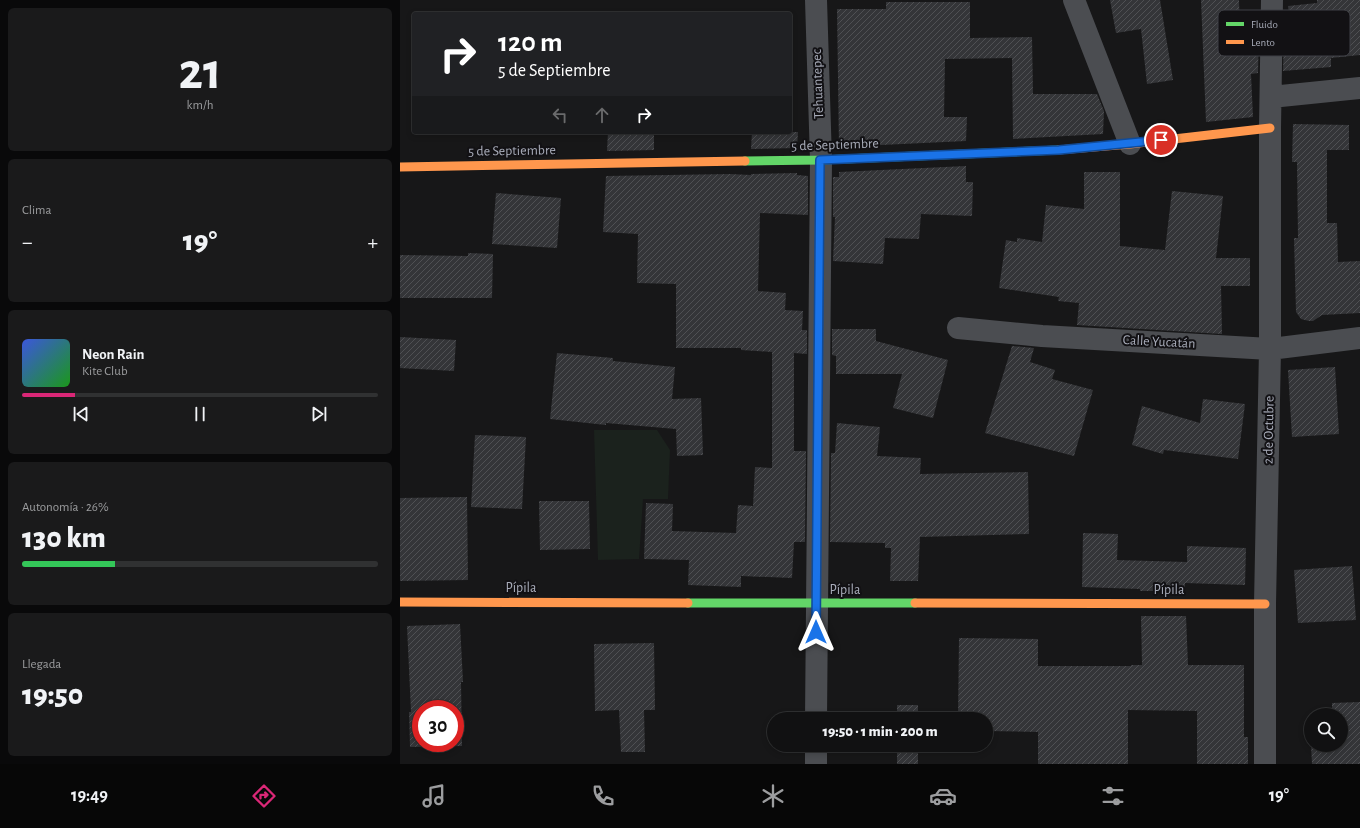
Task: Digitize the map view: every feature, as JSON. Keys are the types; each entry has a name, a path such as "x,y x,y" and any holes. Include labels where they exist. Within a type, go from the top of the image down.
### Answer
{"street":[{"name":"Tehuantepec","path":"816,0 820,160 816,712"},
{"path":"1074,0 1130,144"},
{"name":"2 de Octubre","path":"1272,0 1272,10"},
{"name":"2 de Octubre","path":"1265,764 1265,604 1270,349 1271,56"},
{"path":"1271,97 1360,88"},
{"name":"5 de Septiembre","path":"400,168 820,160 1059,150 1130,144 1270,128"},
{"name":"Calle Yucatán","path":"958,328 1042,336 1270,349 1360,338"},
{"name":"Pípila","path":"400,602 1265,604"},
{"path":"816,752 816,764"}],"shaded area":[{"path":"594,430 657,430 670,450 668,499 643,499 639,559 598,560"}],"building":[{"path":"1110,0 1160,0 1173,80 1147,84 1141,29 1116,33"},
{"path":"1201,0 1239,0 1239,10 1218,10 1218,56 1258,56 1258,73 1251,74 1253,117 1206,122"},
{"path":"1317,0 1360,0 1360,55 1331,58 1331,67 1283,71 1283,56 1350,56 1350,10 1288,10 1288,6 1317,3"},
{"path":"886,2 970,2 970,38 1032,37 1033,94 1097,94 1104,111 1103,134 1013,139 1012,58 945,59 944,117 967,117 966,141 839,147 837,9 886,9"},
{"path":"1293,124 1349,125 1349,150 1327,150 1327,223 1337,223 1338,262 1360,261 1360,313 1322,315 1313,321 1309,321 1301,319 1296,312 1294,238 1298,238 1297,162 1292,162"},
{"path":"792,132 798,132 797,148 751,149 752,134 792,134"},
{"path":"608,134 654,134 654,150 607,151"},
{"path":"966,166 966,182 973,182 972,216 921,214 919,239 885,238 883,264 833,261 835,217 833,217 833,177 839,177 839,172"},
{"path":"1084,172 1120,172 1120,246 1165,250 1172,191 1223,196 1216,258 1250,258 1250,286 1221,286 1222,334 1077,325 1079,303 1058,301 1059,297 999,288 1006,240 1017,242 1017,238 1042,242 1046,205 1084,209"},
{"path":"797,173 797,175 808,176 808,215 760,213 758,291 786,293 785,310 803,311 802,330 807,330 807,354 794,353 794,451 806,451 805,542 794,542 792,578 741,576 741,587 688,585 689,560 644,559 646,503 673,504 672,531 736,533 738,505 753,506 755,467 772,468 772,352 741,350 741,348 676,348 676,284 637,283 638,234 603,232 606,176 751,175"},
{"path":"496,193 561,198 557,248 492,244"},
{"path":"468,253 493,254 492,298 400,298 400,255 468,256"},
{"path":"832,329 876,329 876,341 948,360 933,418 893,408 902,374 836,374 836,356 832,355"},
{"path":"400,337 456,340 454,371 400,368"},
{"path":"1012,346 1034,348 1030,362 1055,370 1052,379 1093,390 1074,456 985,433"},
{"path":"557,353 613,358 613,361 675,367 672,399 701,398 703,455 677,456 676,429 606,423 606,425 550,419"},
{"path":"1335,367 1339,434 1292,437 1288,370"},
{"path":"1203,399 1245,404 1238,459 1164,450 1163,454 1132,445 1142,406 1200,423"},
{"path":"837,423 880,427 877,456 921,458 920,474 1028,472 1029,534 920,537 918,581 890,581 891,548 885,548 885,543 830,542 831,453 835,453"},
{"path":"475,435 526,437 522,509 471,507"},
{"path":"467,497 468,580 400,581 400,498"},
{"path":"539,501 589,501 590,549 540,550"},
{"path":"1083,533 1118,534 1117,560 1187,562 1187,546 1246,548 1245,585 1185,583 1185,591 1140,591 1140,589 1082,587"},
{"path":"1352,566 1356,620 1298,623 1294,570"},
{"path":"1141,616 1186,616 1188,665 1244,665 1244,737 1248,737 1248,764 1197,764 1197,711 1128,710 1128,764 1038,764 1038,732 993,731 993,712 958,712 959,638 1038,639 1038,666 1142,665"},
{"path":"460,624 463,682 461,682 461,700 412,700 412,747 410,747 409,712 411,712 407,626"},
{"path":"654,643 655,710 644,710 645,752 621,752 619,710 595,711 594,644"},
{"path":"1360,702 1360,764 1312,764 1311,752 1348,752 1348,708 1332,708 1332,703"},
{"path":"897,705 918,705 918,712 897,712"},
{"path":"897,752 918,752 918,764 897,764"}],"traffic: fast":[{"path":"745,161 821,160 1058,150"},
{"path":"688,603 915,603"}],"traffic: slow":[{"path":"1058,150 1130,144 1270,128"},
{"path":"400,167 745,161"},
{"path":"400,602 688,603"},
{"path":"915,603 1265,604"}],"route":[{"path":"816,632 820,160 1059,150 1161,140"}]}
